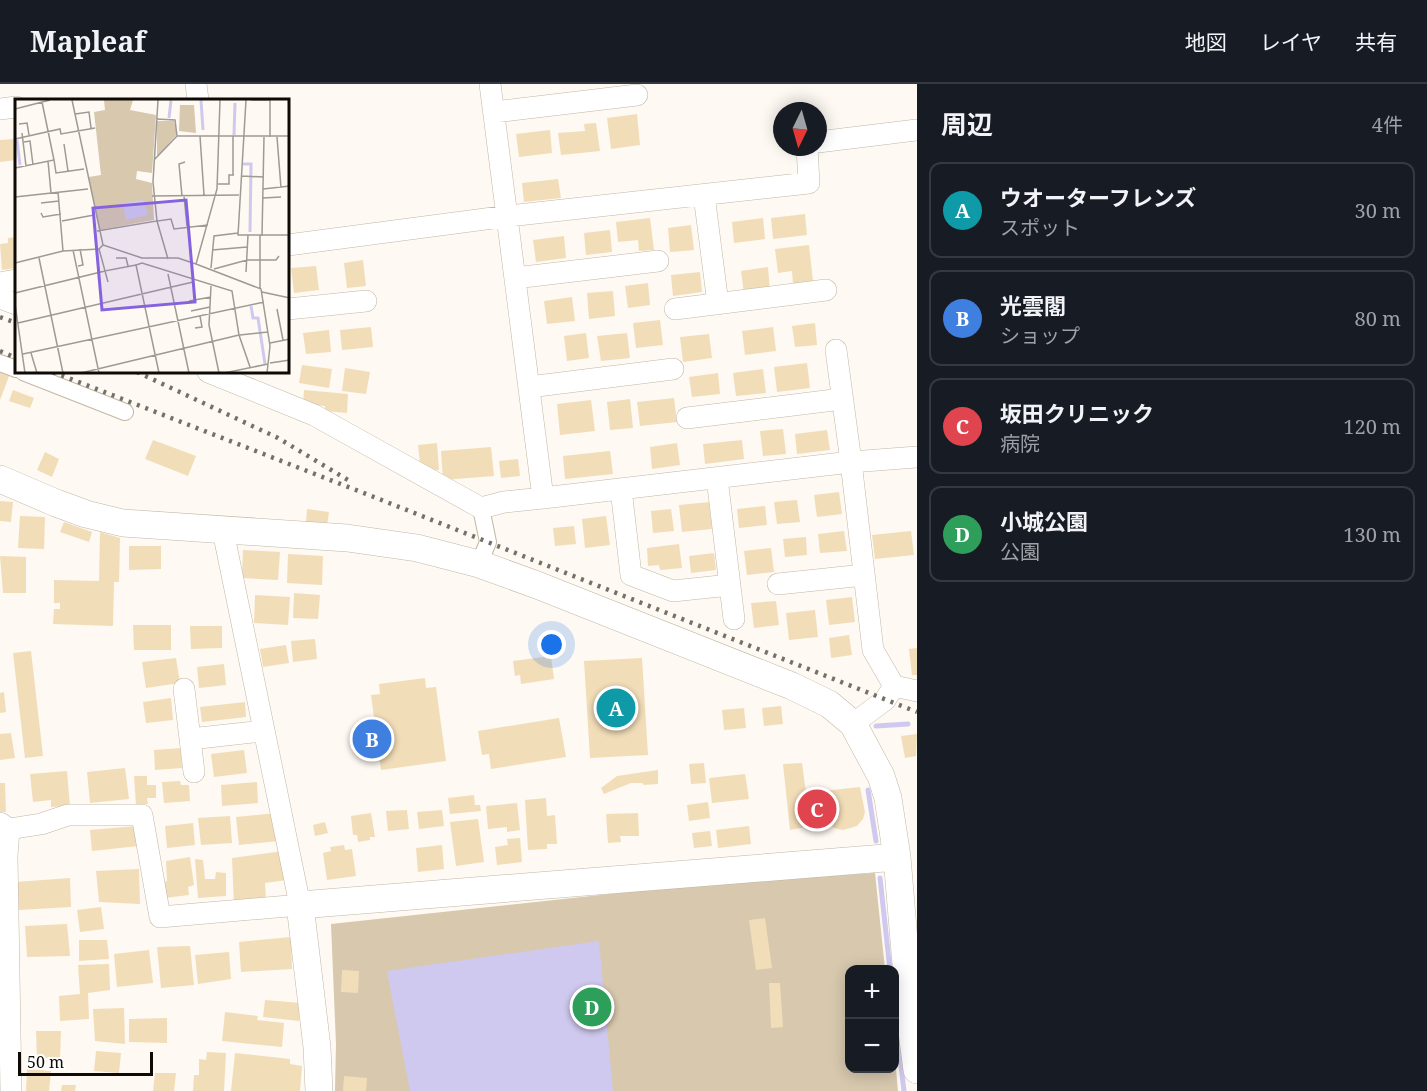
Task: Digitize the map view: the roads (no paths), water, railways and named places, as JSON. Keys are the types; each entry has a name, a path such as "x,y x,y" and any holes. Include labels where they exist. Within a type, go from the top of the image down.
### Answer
{"street":[{"path":"196,84 198,99"},
{"path":"490,84 543,498"},
{"path":"494,112 636,95"},
{"path":"0,109 15,107"},
{"path":"827,141 917,130"},
{"path":"290,245 508,216 809,183 808,156"},
{"path":"704,195 718,304"},
{"path":"515,278 658,261"},
{"path":"0,283 15,280"},
{"path":"675,309 826,290"},
{"path":"0,298 15,304"},
{"path":"290,309 366,300"},
{"path":"836,350 873,650 894,686 917,691"},
{"path":"0,363 15,369"},
{"path":"529,387 673,369"},
{"path":"28,374 125,412"},
{"path":"233,376 314,415 481,508 504,502 850,462 917,457"},
{"path":"687,418 842,399"},
{"path":"717,478 734,619"},
{"path":"0,479 86,514 123,523 359,539 417,548 479,564 792,686 829,704 853,724 881,776 888,798 897,857 917,1070"},
{"path":"621,489 631,575 673,591 730,585"},
{"path":"479,564 488,542 481,508"},
{"path":"223,531 300,905 317,1047 319,1091"},
{"path":"778,584 864,575"},
{"path":"853,724 885,700 894,686"},
{"path":"184,689 194,772"},
{"path":"190,739 263,731"},
{"path":"11,1091 7,855 4,826 41,824 68,815 142,815 160,917 897,857"}],"waterway":[{"path":"876,726 908,724"},
{"path":"868,790 876,841"},
{"path":"880,878 889,965"},
{"path":"895,1019 904,1091"}],"railway":[{"path":"0,317 15,323"},
{"path":"0,351 15,358"},
{"path":"58,374 917,712"},
{"path":"141,374 278,438 348,480"}],"place":[{"name":"ウオーターフレンズ","path":"616,708"},
{"name":"光雲閣","path":"372,739"},
{"name":"坂田クリニック","path":"817,809"},
{"name":"小城公園","path":"592,1007"}]}
